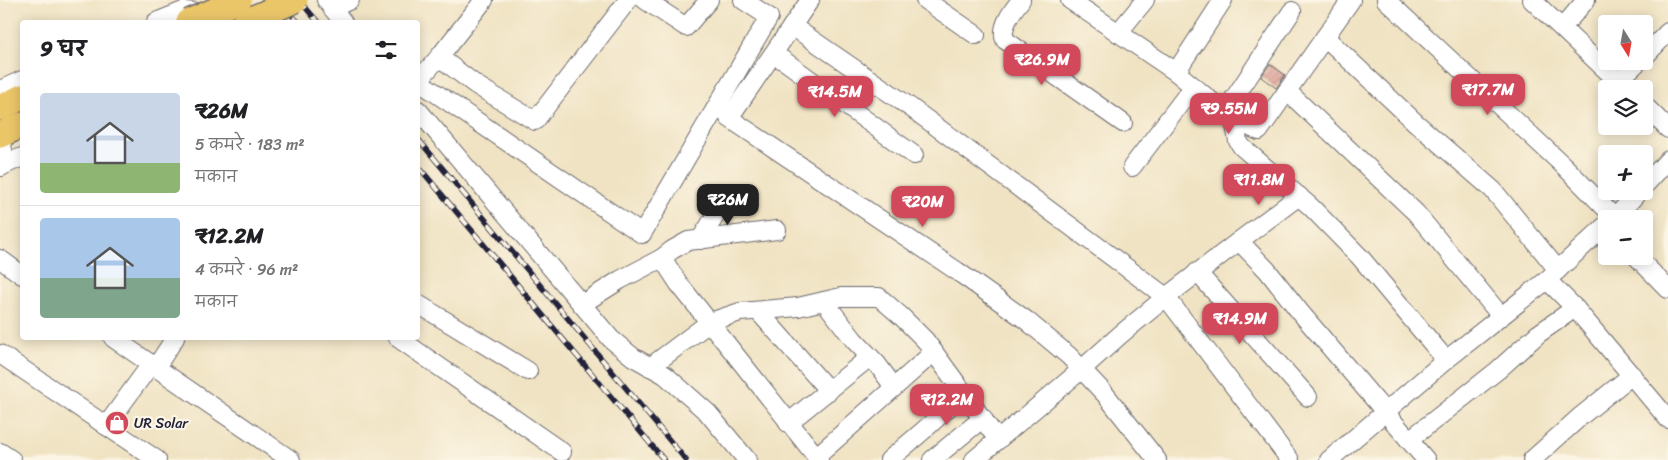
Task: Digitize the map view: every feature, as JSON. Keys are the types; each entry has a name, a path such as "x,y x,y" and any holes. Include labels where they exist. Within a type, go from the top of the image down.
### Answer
{"highway":[{"path":"194,20 239,0"},
{"path":"250,20 294,0"},
{"path":"0,108 20,98"},
{"path":"0,137 20,126"}],"street":[{"path":"341,20 329,4 350,0"},
{"path":"420,80 484,0"},
{"path":"439,58 476,85 535,121 628,0"},
{"path":"645,0 686,27 709,0"},
{"path":"420,83 642,234 769,17 744,0"},
{"path":"810,0 728,118 1019,314 1068,356 1105,394 1157,460"},
{"path":"925,0 976,35"},
{"path":"1021,0 1004,28 1005,40 1123,123"},
{"path":"1070,0 1176,72 1229,116 1259,131"},
{"path":"1118,33 1145,0"},
{"path":"1176,72 1223,0"},
{"path":"1250,155 1259,131 1351,0"},
{"path":"1386,0 1564,166 1602,210"},
{"path":"1532,0 1617,80"},
{"path":"1562,28 1586,0"},
{"path":"161,20 183,11 196,12 200,20"},
{"path":"1229,116 1292,11"},
{"path":"792,26 910,106 1166,297 1290,460"},
{"path":"1653,47 1668,32"},
{"path":"1325,37 1416,123 1493,190 1575,308 1668,419"},
{"path":"772,54 786,62 914,155"},
{"path":"0,90 20,81"},
{"path":"1132,167 1186,96 1195,88"},
{"path":"1287,91 1416,213 1501,316"},
{"path":"420,112 611,339 633,357 665,375 708,413 747,460"},
{"path":"1653,115 1668,129"},
{"path":"1229,116 1242,147 1299,196 1360,257 1446,360"},
{"path":"0,137 4,154 0,167"},
{"path":"0,167 20,157"},
{"path":"1653,176 1668,160"},
{"path":"700,240 728,194"},
{"path":"974,460 1166,297 1299,196"},
{"path":"1622,210 1631,200"},
{"path":"582,304 620,280 688,242 777,230"},
{"path":"1329,460 1446,360 1553,275 1598,234"},
{"path":"1239,242 1267,270 1300,312 1426,460"},
{"path":"662,258 679,284 817,458 934,352"},
{"path":"1,262 20,274"},
{"path":"1645,265 1668,289"},
{"path":"1198,272 1308,397"},
{"path":"650,366 710,322 740,312 798,306 841,297 879,297 925,340 998,440"},
{"path":"824,301 894,387"},
{"path":"420,305 528,371"},
{"path":"1409,440 1498,370 1538,334 1575,308"},
{"path":"758,311 829,391"},
{"path":"116,340 291,460"},
{"path":"106,426 173,340"},
{"path":"401,340 562,452"},
{"path":"0,354 157,460"},
{"path":"788,423 870,357"},
{"path":"1535,459 1581,416 1632,375"},
{"path":"891,459 964,393"},
{"path":"932,460 983,418"},
{"path":"0,452 12,460"}],"building":[{"path":"1270,64 1285,75 1276,88 1261,77"}],"railway":[{"path":"279,0 296,20"},
{"path":"299,0 316,20"},
{"path":"420,141 686,460"},
{"path":"420,168 664,460"}],"place":[{"name":"UR Solar","path":"117,423"}]}
